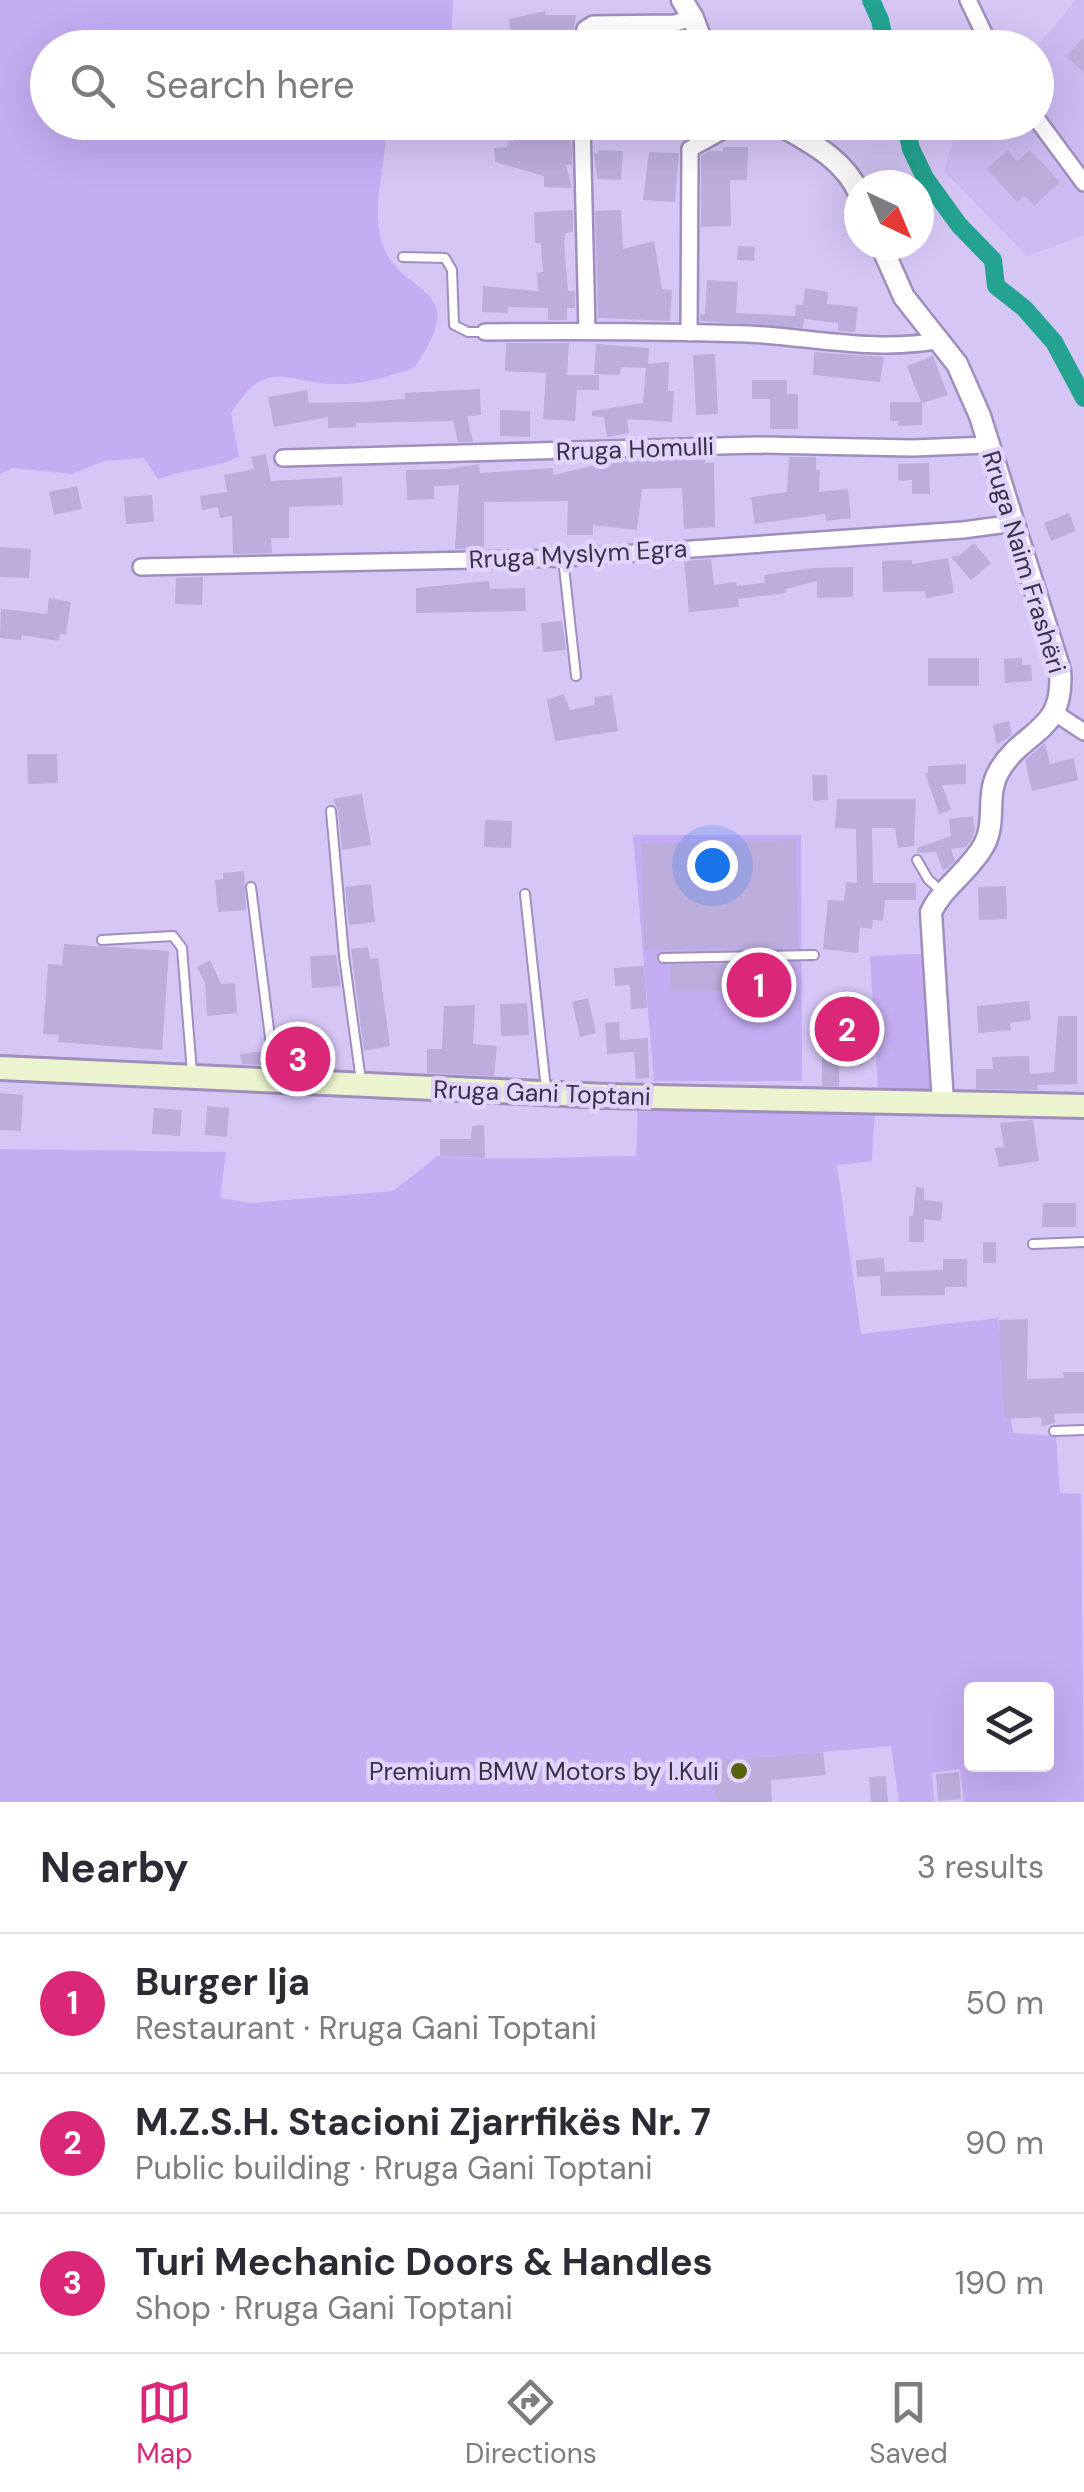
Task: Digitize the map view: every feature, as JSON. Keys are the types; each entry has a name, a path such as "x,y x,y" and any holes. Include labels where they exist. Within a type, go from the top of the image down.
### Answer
{"main road":[{"name":"Rruga Gani Toptani","path":"0,1068 362,1086 1084,1106"}],"street":[{"path":"968,0 982,30"},
{"path":"585,30 593,24 674,23 688,9"},
{"path":"582,140 586,331"},
{"path":"689,334 690,149 706,140"},
{"path":"805,140 829,154 845,170"},
{"path":"1052,140 1084,183"},
{"name":"Rruga Naim Frashëri","path":"888,260 904,297 941,340 969,390 1014,523 1061,684 1055,712 1001,767 990,800 992,818 983,846 942,892 931,912 944,1103"},
{"path":"484,332 753,334 813,342 892,345 941,340"},
{"name":"Rruga Homulli","path":"282,458 757,445 913,448 988,444"},
{"name":"Rruga Myslym Egra","path":"141,567 563,558 1014,523"},
{"path":"1055,712 1084,732"}],"lane":[{"path":"403,258 445,258 452,270 454,325 468,332 484,332"},
{"path":"563,558 576,676"},
{"path":"331,810 344,956 362,1086"},
{"path":"917,860 928,880 942,892"},
{"path":"251,886 276,1082"},
{"path":"525,894 546,1092"},
{"path":"102,940 172,936 182,948 192,1078"},
{"path":"663,958 814,955"},
{"path":"1033,1244 1084,1242"},
{"path":"1054,1431 1084,1430"}],"shaded area":[{"path":"0,0 453,0 452,30 30,30 30,140 385,140 378,210 381,239 390,259 435,304 437,319 431,339 414,368 352,384 281,377 257,383 231,413 239,457 158,479 144,458 104,461 72,474 13,468 0,474"},
{"path":"1076,0 1084,0 1084,235 1027,256 944,171 953,140 1054,140 1051,30"},
{"path":"633,835 801,835 802,1081 654,1081"},
{"path":"922,954 934,1092 878,1091 870,956"},
{"path":"638,1102 875,1110 872,1161 837,1165 861,1334 998,1318 1013,1433 1056,1436 1060,1493 1081,1494 1084,1802 964,1802 960,1769 932,1773 934,1802 899,1802 891,1746 706,1762 718,1802 0,1802 0,1149 226,1152 220,1198 250,1203 393,1191 438,1156 636,1156"}],"building":[{"path":"545,11 546,15 576,15 574,30 510,30 509,19"},
{"path":"1084,37 1084,73 1066,56"},
{"path":"509,140 571,140 572,165 566,165 572,188 544,187 544,176 495,162 494,148 507,147"},
{"path":"723,147 748,147 747,180 730,180 731,226 701,227 701,156 723,151"},
{"path":"598,150 623,151 621,180 597,179 594,153 598,154"},
{"path":"1008,150 1017,161 1030,150 1060,182 1034,206 1024,195 1017,202 987,169"},
{"path":"649,152 679,153 675,202 643,200"},
{"path":"573,210 573,232 566,233 564,242 568,291 575,291 575,308 567,308 567,320 548,320 548,308 508,307 508,313 482,312 483,286 538,291 537,273 543,272 541,243 535,243 534,212"},
{"path":"621,210 623,249 654,241 662,289 672,290 670,321 598,318 595,211"},
{"path":"738,246 755,247 754,261 737,260"},
{"path":"707,280 738,282 736,313 795,316 796,304 803,305 805,288 828,292 827,304 858,307 855,332 838,331 838,323 804,319 803,328 700,321 700,314 705,314"},
{"path":"506,343 569,343 567,375 599,375 599,390 577,390 575,421 543,419 546,373 505,371"},
{"path":"596,344 649,348 648,364 669,362 668,391 674,391 672,422 627,419 629,433 607,437 604,417 592,416 592,411 643,403 646,368 621,367 620,375 594,374"},
{"path":"814,352 884,357 880,382 813,375"},
{"path":"715,354 718,414 696,415 693,355"},
{"path":"933,356 948,395 922,403 922,425 898,426 898,421 890,421 890,402 921,402 907,366"},
{"path":"752,380 787,380 787,394 798,394 798,429 770,429 770,399 752,399"},
{"path":"480,389 481,415 467,416 473,442 458,442 453,421 356,423 356,427 328,428 328,417 274,427 268,397 307,390 309,403 365,402 405,399 405,393"},
{"path":"500,410 530,411 530,437 500,436"},
{"path":"266,454 271,481 342,477 343,505 289,507 289,538 271,538 272,553 233,554 232,516 220,518 218,507 202,510 200,496 227,492 224,475 254,469 251,457"},
{"path":"789,457 816,457 819,492 848,489 851,518 826,521 825,514 755,524 751,497 787,492"},
{"path":"705,458 705,463 714,463 715,527 684,529 682,488 642,489 637,530 593,525 593,535 567,535 568,501 484,502 484,548 455,549 459,485 434,486 434,499 407,500 406,470 479,464 480,473 553,468 553,475 610,462"},
{"path":"929,463 930,494 912,494 912,480 898,481 898,464"},
{"path":"77,486 82,509 54,515 49,492"},
{"path":"152,495 154,522 126,524 124,497"},
{"path":"1069,513 1076,531 1051,541 1044,523"},
{"path":"974,543 991,563 971,580 951,557"},
{"path":"0,547 31,549 29,578 0,577"},
{"path":"948,558 954,593 926,598 925,591 883,592 882,561 912,560 912,564"},
{"path":"711,559 714,585 765,583 764,575 853,567 853,597 817,598 817,581 786,589 786,593 738,599 739,607 689,612 684,561"},
{"path":"203,577 202,605 175,604 176,578"},
{"path":"489,581 490,589 525,588 526,611 416,613 416,588"},
{"path":"49,598 71,602 66,635 60,634 59,641 22,635 21,640 0,638 1,609 47,614"},
{"path":"562,621 566,650 543,652 541,623"},
{"path":"928,658 979,658 979,686 928,686"},
{"path":"1022,658 1022,665 1031,665 1032,681 1005,683 1004,659"},
{"path":"564,694 570,710 595,705 594,697 612,695 618,731 555,741 547,700"},
{"path":"1009,721 1012,735 997,745 993,725"},
{"path":"1045,743 1050,764 1074,758 1078,780 1032,791 1025,760"},
{"path":"27,754 57,754 58,783 28,784"},
{"path":"966,764 966,784 942,785 951,810 939,814 925,773 928,766"},
{"path":"812,775 827,775 828,800 813,801"},
{"path":"362,794 371,845 342,850 338,810 333,799"},
{"path":"837,799 916,799 914,846 898,848 895,828 872,828 873,883 916,883 916,900 885,900 883,921 873,920 872,929 860,927 858,953 823,949 828,900 844,901 846,882 857,883 856,829 835,828"},
{"path":"973,816 972,839 966,847 951,849 955,861 948,868 943,870 936,852 918,853 917,848 951,836 949,819"},
{"path":"485,820 512,821 511,848 484,847"},
{"path":"795,840 798,947 644,950 642,844"},
{"path":"244,871 246,910 218,912 215,880 223,879 223,873"},
{"path":"371,884 375,922 349,925 345,887"},
{"path":"1006,886 1007,919 979,920 978,887"},
{"path":"64,944 169,951 162,1050 58,1042 59,1035 43,1034 48,964 62,965"},
{"path":"368,947 370,959 378,958 390,1046 364,1051 351,949"},
{"path":"336,955 341,986 312,988 310,956"},
{"path":"210,960 221,984 235,983 237,1013 207,1016 205,983 197,967"},
{"path":"783,963 783,991 670,991 670,965"},
{"path":"644,966 647,1008 631,1009 630,985 615,986 614,968"},
{"path":"588,998 596,1033 580,1037 572,1002"},
{"path":"1029,1001 1031,1020 1010,1023 1011,1030 978,1033 977,1006"},
{"path":"527,1003 529,1035 501,1036 500,1004"},
{"path":"475,1005 473,1044 497,1046 494,1076 427,1073 427,1049 442,1049 444,1006"},
{"path":"1058,1016 1077,1016 1077,1084 1037,1085 1038,1090 976,1089 976,1069 993,1069 992,1057 1029,1056 1030,1074 1054,1072"},
{"path":"619,1022 620,1040 648,1038 649,1078 636,1079 634,1052 607,1054 605,1023"},
{"path":"863,1023 863,1065 839,1065 839,1086 822,1086 822,1024"},
{"path":"264,1051 266,1065 242,1064 240,1054"},
{"path":"0,1093 23,1095 21,1131 0,1130"},
{"path":"207,1106 229,1108 227,1137 205,1135"},
{"path":"154,1108 182,1110 180,1136 152,1134"},
{"path":"1033,1120 1039,1161 999,1167 995,1148 1004,1147 1000,1123"},
{"path":"484,1125 485,1158 440,1156 440,1139 471,1139 472,1126"},
{"path":"916,1187 924,1188 924,1200 943,1202 941,1221 924,1219 924,1242 909,1242 909,1216 913,1216"},
{"path":"1043,1203 1076,1203 1076,1227 1042,1227"},
{"path":"983,1242 996,1242 996,1263 983,1263"},
{"path":"884,1258 885,1272 943,1270 943,1259 967,1259 967,1287 945,1287 945,1295 881,1296 880,1276 857,1277 856,1260"},
{"path":"1028,1319 1027,1379 1064,1378 1063,1372 1084,1372 1084,1413 1054,1414 1055,1423 1042,1426 1041,1417 1005,1419 999,1320"},
{"name":"Premium BMW Motors by I.Kuli","path":"823,1752 826,1775 771,1780 772,1802 718,1802 705,1762"},
{"path":"959,1772 961,1799 938,1801 936,1774"},
{"path":"886,1776 888,1802 871,1802 869,1777"}],"waterway":[{"path":"871,0 882,30"},
{"path":"909,140 925,178 959,225 993,260 996,286 1024,308 1054,342 1084,398"}],"place":[{"name":"Burger Ija","path":"759,985"},
{"name":"M.Z.S.H. Stacioni Zjarrfikës Nr. 7","path":"847,1029"},
{"name":"Turi Mechanic Doors & Handles","path":"298,1059"},
{"name":"Premium BMW Motors by I.Kuli","path":"739,1771"}]}
